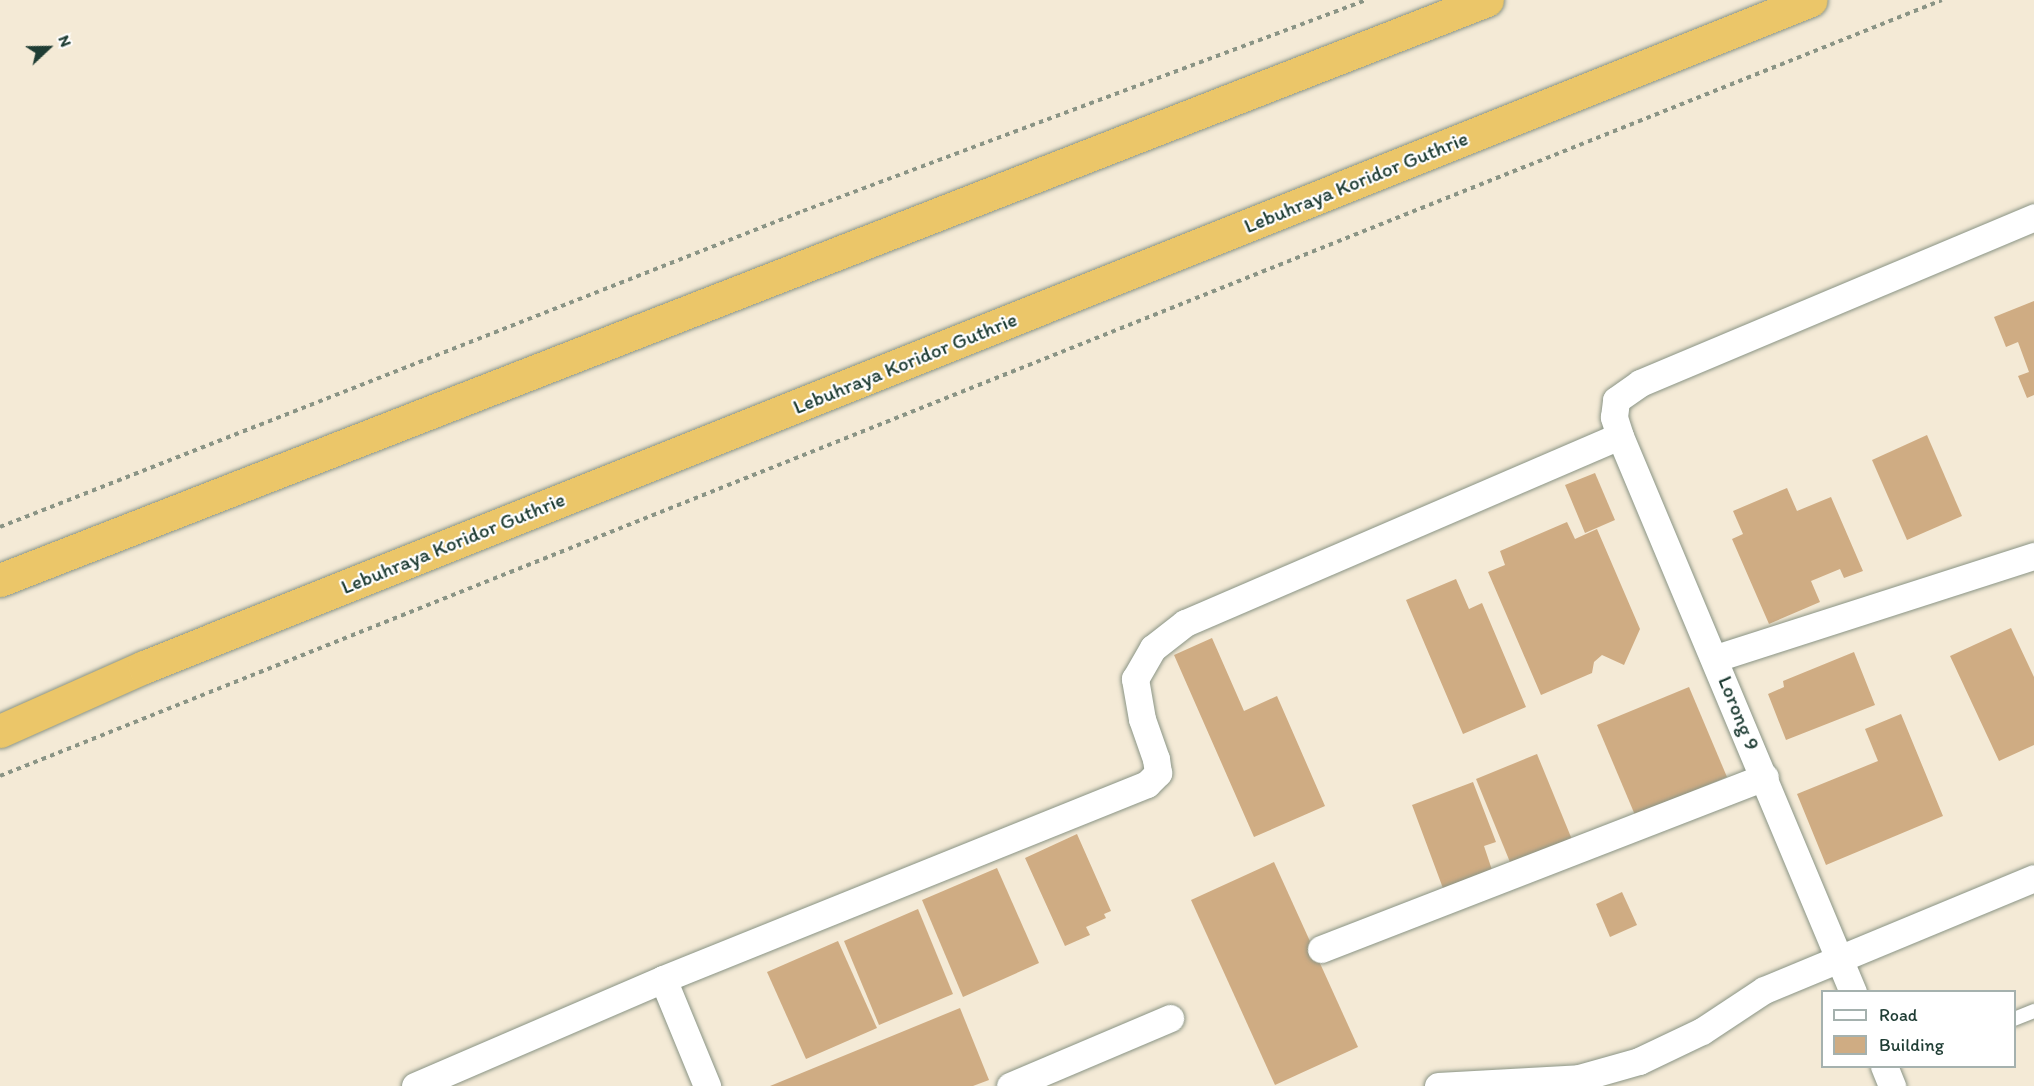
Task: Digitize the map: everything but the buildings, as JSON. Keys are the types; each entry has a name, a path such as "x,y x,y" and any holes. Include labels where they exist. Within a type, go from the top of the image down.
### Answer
{"highway":[{"path":"0,580 1487,0"},
{"name":"Lebuhraya Koridor Guthrie","path":"0,730 166,658 1811,0"}],"street":[{"name":"Lorong 9","path":"1852,990 1716,658 1620,436 1614,417 1616,400 1626,390 2034,217"},
{"path":"415,1086 663,979 1147,784 1158,773 1156,759 1142,719 1135,679 1154,648 1185,623 1620,436"},
{"path":"1716,658 2034,556"},
{"path":"1321,949 1765,777"},
{"path":"1438,1086 1579,1078 1639,1061 1702,1031 1764,990 2034,878"},
{"path":"663,979 707,1086"},
{"path":"1010,1086 1170,1018"}],"lane":[{"path":"2016,1018 2034,1011"}],"path":[{"path":"0,527 803,211 1366,0"},
{"path":"0,776 1942,0"}]}
